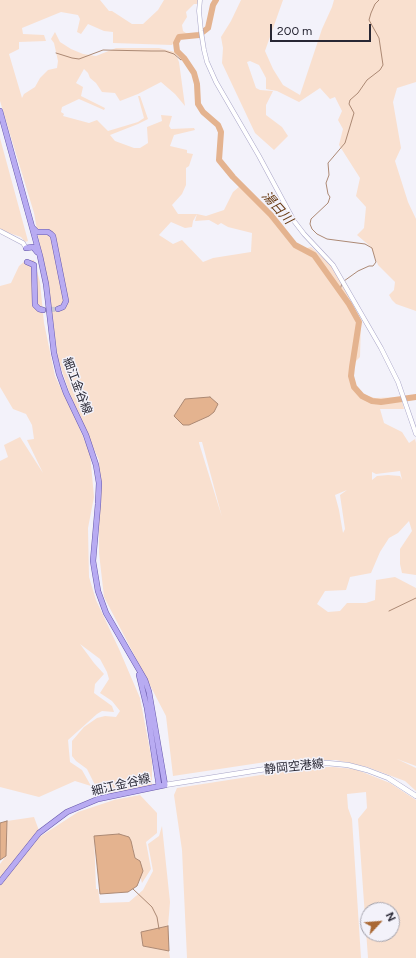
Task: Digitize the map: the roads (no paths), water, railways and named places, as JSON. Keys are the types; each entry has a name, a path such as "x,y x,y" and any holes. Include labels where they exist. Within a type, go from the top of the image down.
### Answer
{"main road":[{"name":"細江金谷線","path":"0,111 40,256 46,284 54,353 59,374 66,393 86,435 96,465 99,483 93,561 98,591 106,613 145,680 149,692 162,785 98,799 67,812 39,833 0,882"},
{"path":"32,226 37,232 48,232 53,236 66,300 63,307 58,309"},
{"path":"37,245 37,238 41,233"},
{"path":"26,248 31,244 34,235"},
{"path":"26,248 33,247 40,256"},
{"path":"27,262 34,265 34,305 38,309 43,310"},
{"name":"静岡空港線","path":"162,785 291,765 327,763 348,765 367,770 388,778 416,796"}],"street":[{"path":"200,0 200,18 204,50 207,62 216,82 259,156 294,221 333,265 382,348 398,382 416,434"},
{"path":"0,231 23,243 26,248"}],"waterway":[{"name":"湯日川","path":"216,0 213,5 208,28 199,35 179,37 176,43 177,51 184,58 194,73 197,84 198,104 203,112 218,125 221,132 219,160 233,177 271,215 295,245 314,255 349,304 359,322 351,376 354,387 362,396 372,401 381,402 416,397"},
{"path":"344,281 358,271 369,266 373,266 376,262 372,248 365,244 327,239 317,234 312,229 310,224 311,219 328,203 330,197 326,183 329,175 328,163 345,143 354,113 349,104 350,100 358,93 367,80 380,70 383,65 379,38 369,20 375,4 379,0"},
{"path":"56,53 79,59 103,50 165,51 174,54 181,60 184,58"},
{"name":"湯日川","path":"342,283 340,290 349,304"},
{"path":"389,611 416,598"},
{"path":"133,889 152,907 157,917 159,929"}],"tunnel":[{"path":"43,310 58,309"}]}
